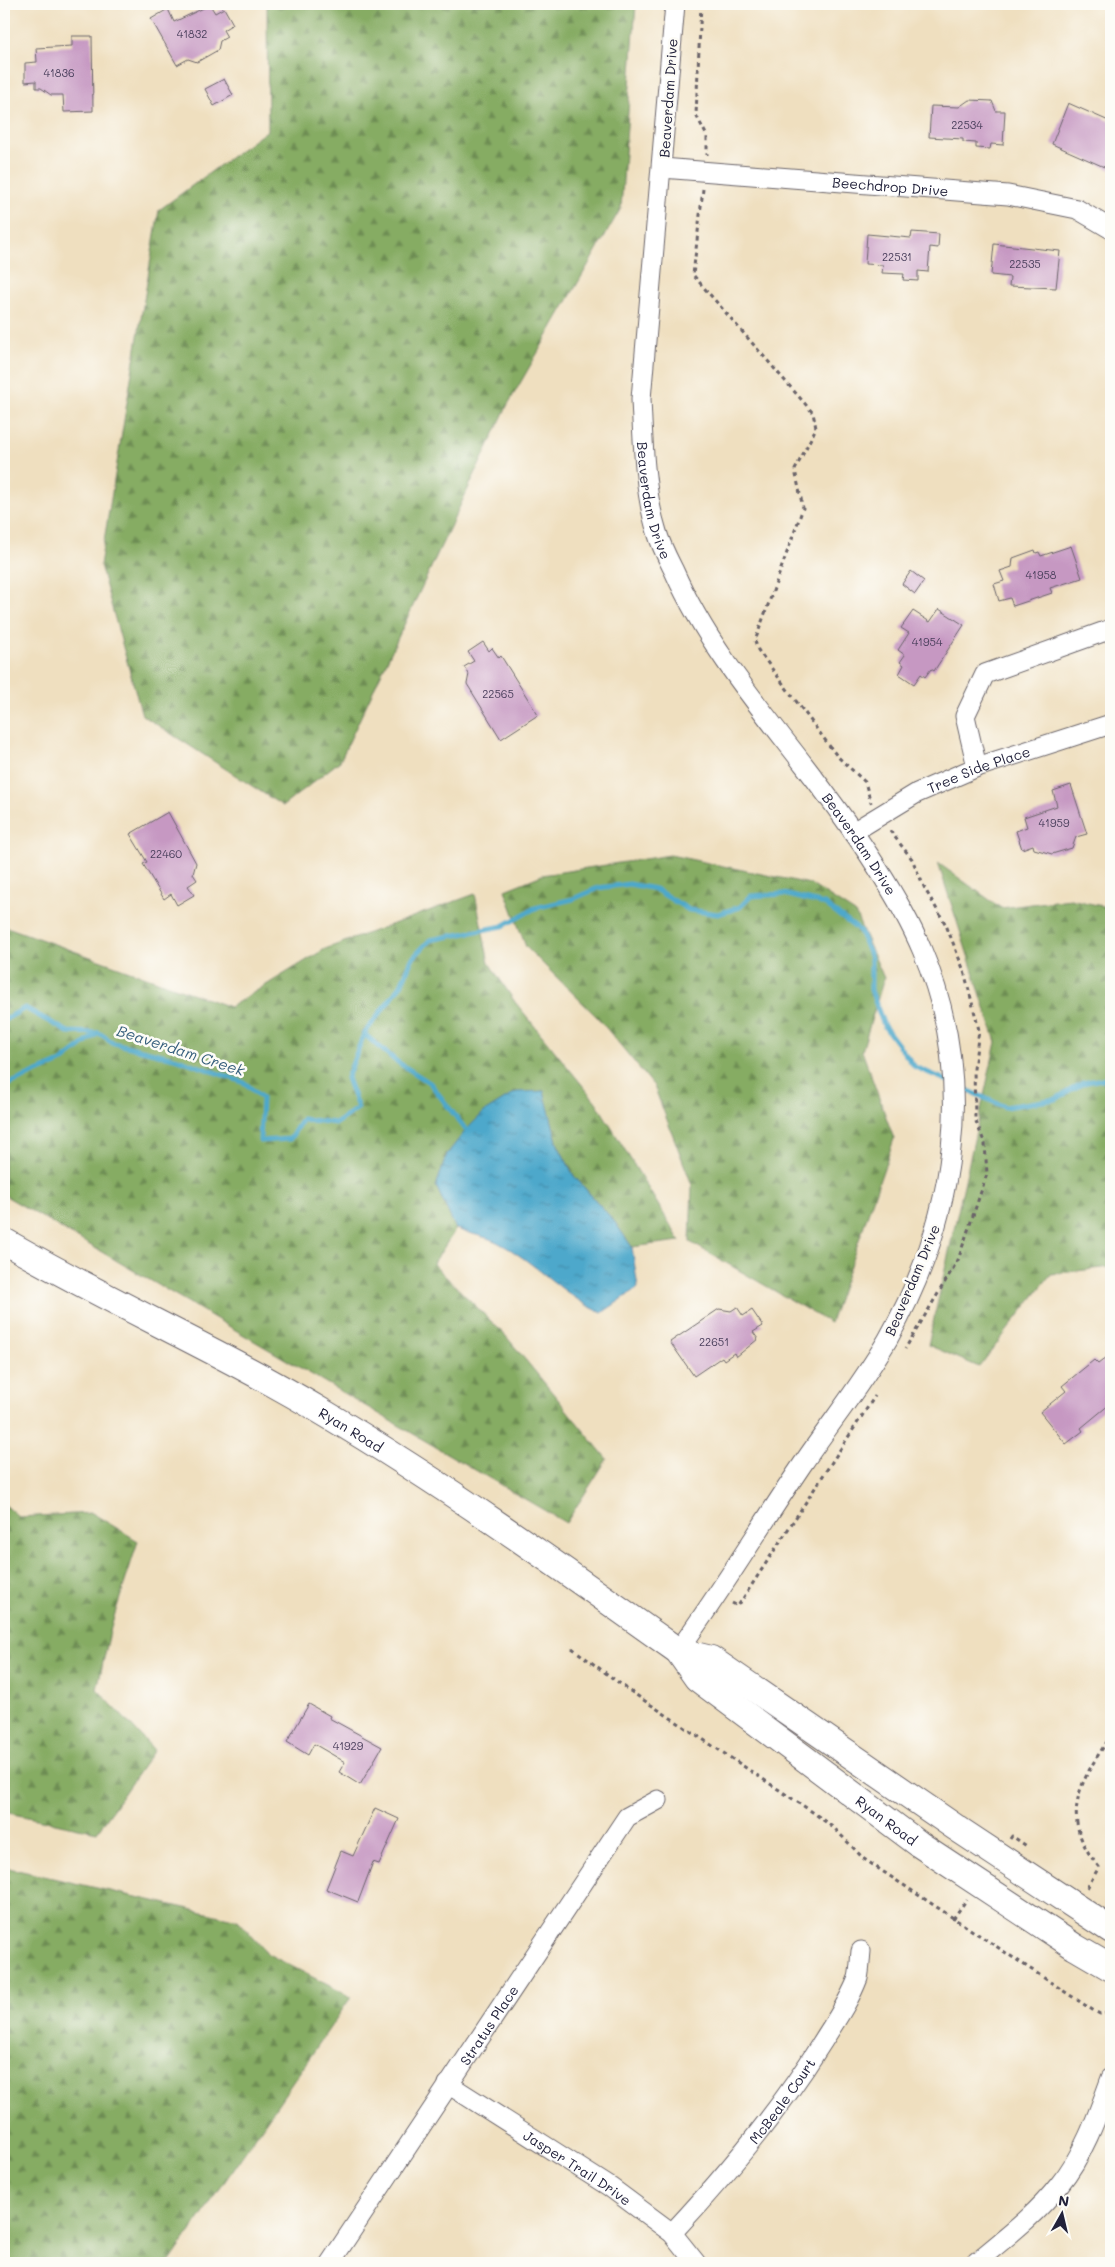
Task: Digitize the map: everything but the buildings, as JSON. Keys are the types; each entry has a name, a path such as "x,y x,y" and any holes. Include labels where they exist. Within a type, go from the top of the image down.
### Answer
{"main road":[{"name":"Ryan Road","path":"4,1241 60,1273 201,1345 325,1413 454,1496 678,1651 697,1678 918,1844 1111,1968"},
{"name":"Ryan Road","path":"678,1651 711,1659 998,1856 1111,1930"}],"street":[{"name":"Beaverdam Drive","path":"675,4 641,399 644,458 657,532 689,604 729,668 853,832 895,898 922,948 947,1025 954,1072 952,1143 944,1194 934,1231 888,1339 786,1489 718,1596 678,1651"},
{"name":"Beechdrop Drive","path":"662,168 1008,195 1078,209 1111,229"},
{"path":"977,767 965,716 985,674 1111,629"},
{"name":"Tree Side Place","path":"853,832 917,793 977,767 1111,724"},
{"name":"Stratus Place","path":"330,2263 626,1817 658,1800"},
{"name":"McBeale Court","path":"672,2233 727,2174 777,2111 802,2075 843,2009 858,1976 861,1951"},
{"path":"975,2263 1028,2218 1060,2185 1082,2148 1111,2078"},
{"name":"Jasper Trail Drive","path":"448,2084 610,2187 672,2233 696,2263"}],"path":[{"path":"701,4 696,115 706,136 705,172 693,275 812,413 816,428 795,470 803,508 755,641 758,650 837,756 865,782 869,799 878,816 912,859 925,889 946,925 964,971 979,1030 974,1081 975,1106"},
{"path":"572,1648 638,1696 814,1813 835,1829 864,1859 953,1919 1094,2012 1100,2014 1111,2011"},
{"path":"1080,1884 1087,1889 1099,1867 1084,1845 1078,1832 1077,1801 1089,1767 1111,1736"},
{"path":"998,1856 1012,1836 1035,1852"},
{"path":"953,1919 979,1884"}],"green space":[{"path":"267,4 636,4 621,208 507,406 340,761 283,806 142,715 100,565 159,210 268,130"},
{"path":"670,855 810,884 855,913 884,978 862,1051 894,1139 830,1323 690,1242 692,1185 654,1086 598,1018 526,947 505,890 542,875"},
{"path":"938,863 1001,908 1070,899 1111,908 1111,1267 1051,1274 979,1367 928,1345 996,1042"},
{"path":"475,894 489,963 515,1002 596,1102 680,1241 632,1247 614,1221 574,1176 558,1145 543,1091 436,1186 456,1229 433,1264 505,1335 607,1459 566,1523 4,1195 4,926 230,1007 325,949"},
{"path":"4,1504 19,1517 92,1513 138,1541 112,1623 97,1689 154,1750 97,1832 4,1812"},
{"path":"4,1867 238,1920 268,1954 351,1997 169,2263 4,2263"}],"water":[{"path":"544,1091 558,1145 574,1176 614,1221 632,1247 638,1288 602,1313 574,1297 511,1250 492,1240 456,1229 436,1186 447,1154 466,1130 484,1112 516,1092"}],"waterway":[{"name":"Beaverdam Creek","path":"4,1020 25,1008 68,1032 99,1033 114,1043 178,1059 245,1083 262,1098 260,1141 290,1139 302,1119 336,1123 358,1108 347,1078 364,1034 401,985 412,959 430,940 503,926 535,908 573,899 598,888 629,884 655,889 689,910 718,914 740,907 751,896 784,894 824,904 860,931 871,958 871,990 884,1026 915,1067 948,1081"},
{"path":"4,1086 61,1062 98,1033"},
{"path":"364,1034 396,1061 430,1083 466,1130"},
{"name":"Beaverdam Creek","path":"958,1086 1005,1107 1056,1099 1083,1083 1111,1077"}]}
